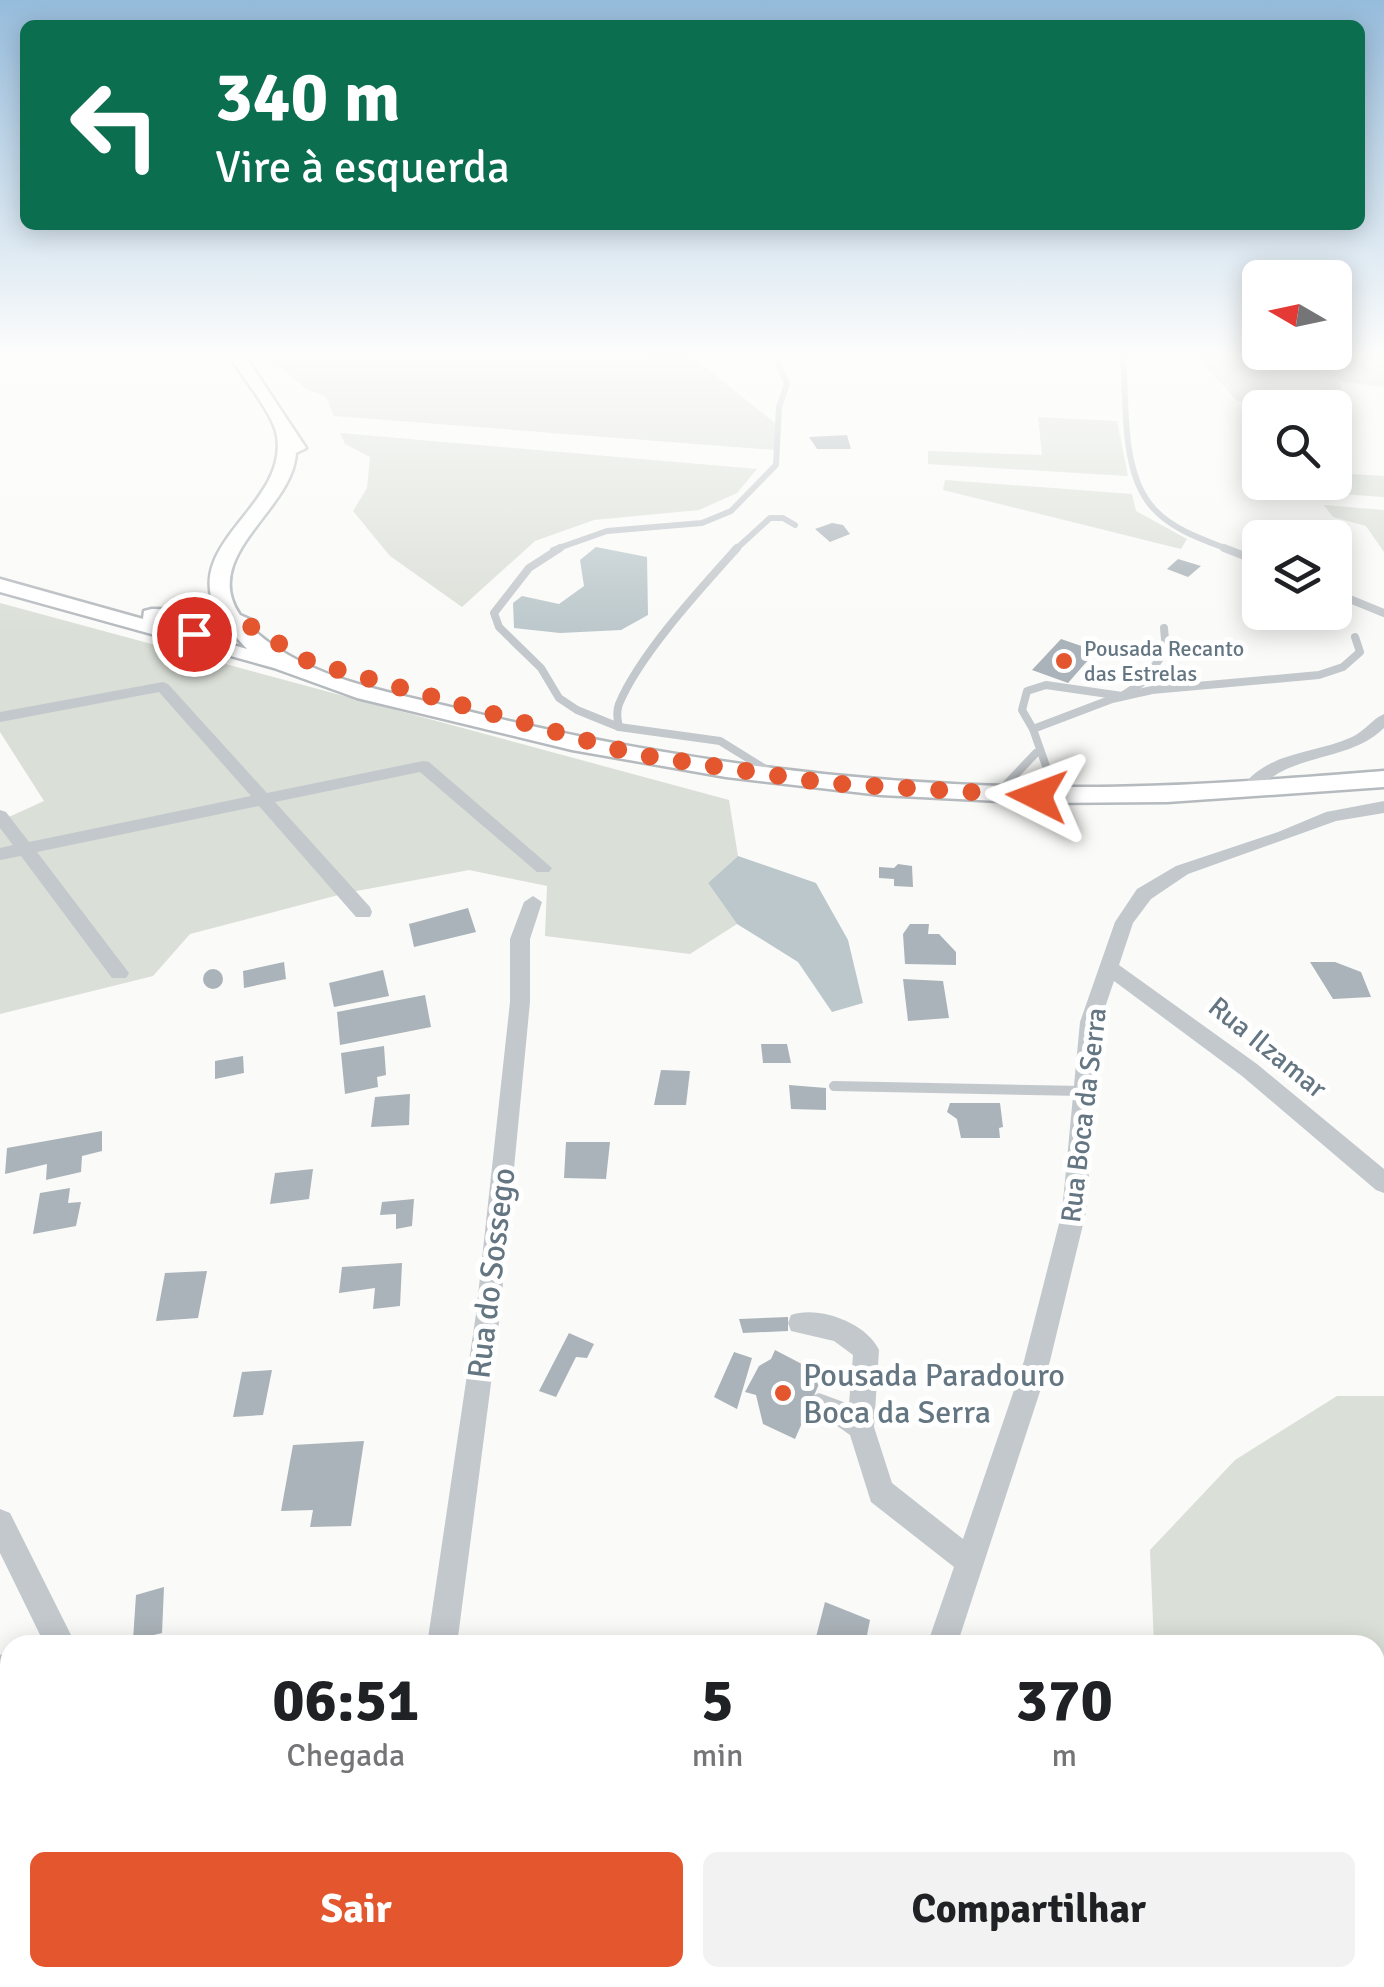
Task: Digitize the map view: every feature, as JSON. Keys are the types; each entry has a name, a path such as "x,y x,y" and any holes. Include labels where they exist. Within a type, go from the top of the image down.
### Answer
{"main road":[{"path":"141,614 195,599 219,576 234,546 277,488 285,470 286,449"},
{"path":"286,666 252,646 234,589 244,552 279,510 300,472 297,449"},
{"path":"219,576 222,603 265,638 310,662 634,754"},
{"path":"0,585 500,728 776,777 996,794 1074,795 1249,790 1384,779"},
{"path":"114,615 240,615"},
{"path":"174,634 216,632 240,615"}],"street":[{"path":"0,716 163,686 363,912"},
{"path":"1249,790 1255,780 1273,768 1301,755 1363,739 1384,719"},
{"path":"0,854 423,766 543,868"},
{"name":"Rua Boca da Serra","path":"945,1635 1037,1361 1074,1212 1090,1022 1124,922 1144,894 1182,870 1332,816 1384,807"},
{"path":"0,816 119,973"},
{"name":"Rua do Sossego","path":"443,1635 488,1314 520,1002 520,939 532,902"},
{"name":"Rua Ilzamar","path":"1108,968 1169,1007 1272,1085 1384,1183"},
{"path":"800,1324 840,1330 866,1350 861,1427 880,1492 970,1562"},
{"path":"818,1406 836,1410 861,1427"},
{"path":"0,1522 55,1635"}],"lane":[{"path":"776,777 720,742 619,727 577,710 559,698 542,668 498,627 494,613 529,568 552,550 607,530 702,523 731,511 776,466 779,449"},
{"path":"1133,449 1136,472 1152,509 1184,531 1242,555"},
{"path":"619,727 616,713 620,702 650,655 742,542 770,518 783,518 795,525"},
{"path":"1352,599 1384,613"},
{"path":"1033,729 1122,696 1143,682 1166,650 1164,628"},
{"path":"1074,795 1051,776 1036,753 1033,729 1022,710 1027,691 1038,686 1122,696 1319,676 1343,667 1360,652 1355,637"},
{"path":"996,794 1036,753"},
{"path":"834,1086 930,1084 1083,1091"}],"shaded area":[{"path":"354,449 522,449 757,469 737,493 699,510 594,520 535,541 462,607 390,556 353,511 367,488 370,457"},
{"path":"1041,449 1123,449 1128,476 928,464 928,451 1042,455"},
{"path":"1352,474 1384,476 1384,497 1352,495"},
{"path":"945,480 1132,494 1136,511 1187,539 1181,549 943,490"},
{"path":"1324,505 1384,510 1384,552 1366,526 1333,517"},
{"path":"596,547 647,557 648,615 621,630 560,633 514,628 513,603 522,596 559,604 584,586 580,560"},
{"path":"0,603 729,800 738,856 708,883 737,924 690,954 545,936 547,886 469,870 346,893 190,934 153,976 0,1014 0,821 44,801 0,732"},
{"path":"738,856 816,883 848,940 863,1003 832,1012 798,962 737,924 708,883"},
{"path":"1337,1396 1384,1396 1384,1635 1154,1635 1150,1550 1235,1460"}],"building":[{"path":"832,523 843,525 850,534 830,542 815,529"},
{"path":"1178,559 1201,566 1188,577 1167,569"},
{"name":"Pousada Recanto das Estrelas","path":"1061,639 1096,651 1068,683 1032,670"},
{"path":"898,864 912,866 913,887 894,886 894,879 879,878 879,867 894,868"},
{"path":"468,908 476,932 414,947 409,924"},
{"path":"910,924 929,924 928,934 939,934 956,952 956,965 905,964 903,934"},
{"path":"284,962 286,979 244,988 243,971"},
{"path":"1310,962 1335,962 1361,972 1371,997 1333,999"},
{"path":"213,969 223,979 213,989 203,979"},
{"path":"383,970 389,996 334,1007 329,983"},
{"path":"903,979 943,981 949,1018 908,1021"},
{"path":"425,995 431,1027 340,1045 337,1012"},
{"path":"761,1044 787,1044 791,1063 763,1063"},
{"path":"384,1046 386,1075 377,1077 378,1087 345,1094 341,1053"},
{"path":"243,1056 244,1073 215,1079 215,1061"},
{"path":"661,1070 690,1071 686,1105 654,1105"},
{"path":"789,1085 826,1088 826,1110 791,1109"},
{"path":"410,1094 409,1125 371,1127 375,1097"},
{"path":"950,1103 1000,1103 1000,1138 961,1138 957,1119 947,1112"},
{"path":"102,1131 102,1151 82,1156 81,1172 46,1180 47,1164 5,1174 7,1148"},
{"path":"566,1142 610,1142 606,1179 564,1178"},
{"path":"313,1169 309,1199 270,1204 275,1173"},
{"path":"70,1188 68,1203 81,1202 76,1226 33,1234 40,1193"},
{"path":"414,1199 412,1226 396,1229 396,1214 380,1215 382,1202"},
{"path":"402,1263 400,1306 373,1309 375,1288 339,1293 342,1267"},
{"path":"207,1271 198,1318 156,1321 165,1273"},
{"path":"788,1317 788,1331 743,1333 739,1319"},
{"path":"569,1333 594,1344 587,1358 576,1357 556,1397 539,1391"},
{"name":"Pousada Paradouro Boca da Serra","path":"775,1350 823,1375 795,1439 763,1424 756,1395 745,1392 759,1366 771,1359"},
{"path":"734,1352 752,1358 737,1409 714,1397"},
{"path":"272,1370 263,1415 233,1417 242,1372"},
{"path":"364,1441 351,1526 310,1527 313,1510 281,1511 293,1445"},
{"path":"164,1587 162,1633 133,1635 136,1595"},
{"path":"825,1602 870,1620 867,1635 817,1635"}],"place":[{"name":"Pousada Recanto das Estrelas","path":"1064,661"},
{"name":"Pousada Paradouro Boca da Serra","path":"783,1393"}],"route":[{"path":"194,634 224,630 232,619 250,623 265,638 310,662 634,754 826,783 1037,796"}]}
